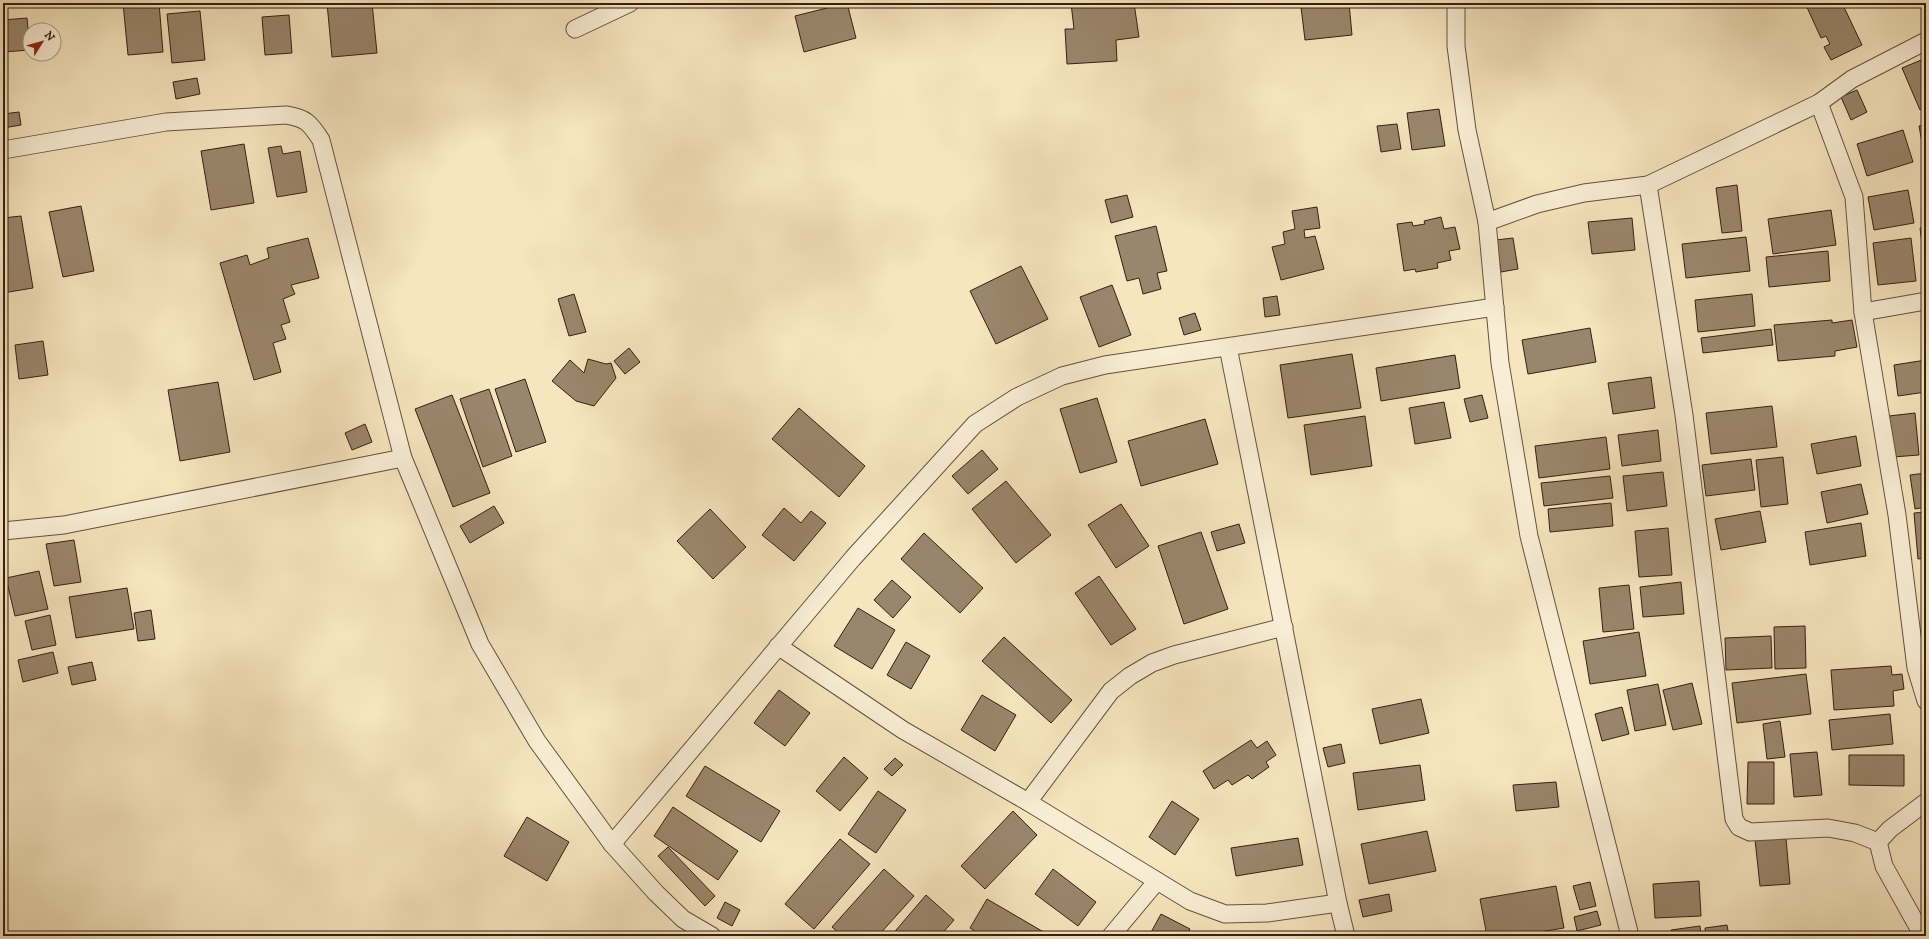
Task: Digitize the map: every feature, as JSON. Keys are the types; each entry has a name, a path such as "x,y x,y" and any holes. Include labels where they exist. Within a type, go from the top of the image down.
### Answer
{"street":[{"path":"575,28 630,3"},
{"path":"1456,3 1456,46 1467,130 1487,222 1500,363 1529,536 1630,936"},
{"path":"1487,222 1537,204 1584,193 1648,186 1819,102 1852,79 1926,41"},
{"path":"1819,102 1854,196 1863,312 1897,515 1916,668 1926,701"},
{"path":"3,150 166,122 286,116 299,117 311,124 321,140 403,458 480,644 537,741 612,844 656,893 682,918 712,936"},
{"path":"1648,186 1684,415 1734,819 1739,827 1750,832 1828,828 1854,833 1878,842"},
{"path":"1863,312 1926,301"},
{"path":"612,844 853,558 975,424 1017,397 1062,376 1105,365 1495,307"},
{"path":"1228,347 1338,903 1346,936"},
{"path":"3,531 64,525 403,458"},
{"path":"1028,802 1111,691 1130,676 1152,663 1174,655 1284,627"},
{"path":"778,646 903,730 1028,802 1190,901 1225,914 1267,913 1338,903"},
{"path":"1878,842 1890,829 1926,802"},
{"path":"1878,842 1884,866 1923,936"},
{"path":"1111,936 1157,881"}],"building":[{"path":"123,3 159,3 163,52 128,55"},
{"path":"327,3 372,3 377,53 332,57"},
{"path":"826,3 836,3 837,5 847,3 856,38 804,52 795,16 827,8"},
{"path":"1071,3 1101,3 1102,5 1134,3 1139,37 1116,40 1117,61 1067,64 1065,29 1074,29"},
{"path":"1349,3 1352,35 1305,40 1301,7"},
{"path":"1805,3 1842,3 1862,45 1831,60 1824,47 1830,44 1826,36 1821,38"},
{"path":"200,11 205,60 172,63 167,14"},
{"path":"289,15 292,53 265,55 262,17"},
{"path":"27,18 27,22 22,22 22,51 3,52 3,20"},
{"path":"1926,58 1926,107 1920,110 1902,68"},
{"path":"197,78 200,94 176,99 173,82"},
{"path":"1857,90 1867,112 1851,120 1841,97"},
{"path":"1439,109 1445,146 1412,150 1407,113"},
{"path":"19,112 21,125 3,128 3,114"},
{"path":"1397,124 1401,149 1381,152 1377,126"},
{"path":"1926,125 1926,159 1925,159 1919,126"},
{"path":"1903,130 1913,162 1867,176 1857,144"},
{"path":"244,144 254,203 211,210 201,151"},
{"path":"281,146 283,154 300,151 307,192 277,197 268,148"},
{"path":"1737,185 1742,231 1722,233 1716,188"},
{"path":"1908,190 1914,223 1874,230 1868,197"},
{"path":"1127,195 1133,217 1111,223 1105,200"},
{"path":"81,206 94,271 63,277 49,212"},
{"path":"1317,207 1320,228 1304,230 1305,238 1315,236 1324,269 1281,280 1272,247 1285,244 1283,232 1295,229 1292,211"},
{"path":"1831,210 1836,245 1773,254 1768,219"},
{"path":"21,216 33,288 3,293 3,218"},
{"path":"1441,217 1444,229 1455,227 1460,249 1449,251 1451,260 1437,263 1438,268 1416,272 1415,269 1404,271 1397,224 1412,222 1413,226 1425,224 1424,221"},
{"path":"1632,218 1635,250 1592,254 1588,222"},
{"path":"1156,226 1167,271 1157,273 1161,289 1143,294 1139,278 1127,281 1115,236"},
{"path":"1926,227 1926,266 1925,267 1920,228"},
{"path":"1746,237 1750,271 1686,278 1682,244"},
{"path":"308,238 319,278 291,285 295,294 283,299 290,322 281,325 286,339 273,343 281,372 254,380 220,263 247,255 250,265 269,258 267,248"},
{"path":"1513,238 1518,269 1501,272 1496,240"},
{"path":"1911,238 1916,281 1878,285 1873,243"},
{"path":"1828,251 1830,281 1769,287 1766,257"},
{"path":"1021,266 1048,319 996,344 970,291"},
{"path":"1112,285 1131,335 1099,347 1080,297"},
{"path":"574,294 586,332 569,336 558,299"},
{"path":"1752,294 1755,326 1698,332 1695,300"},
{"path":"1277,296 1280,315 1265,317 1263,298"},
{"path":"1195,313 1201,330 1184,335 1179,318"},
{"path":"1832,320 1832,323 1852,320 1857,347 1835,351 1835,356 1778,361 1774,325"},
{"path":"1590,328 1596,362 1528,374 1522,340"},
{"path":"1771,329 1773,345 1703,353 1701,338"},
{"path":"43,341 48,375 19,379 15,345"},
{"path":"629,348 640,362 625,374 614,361"},
{"path":"1352,354 1361,408 1288,418 1280,365"},
{"path":"1455,355 1460,388 1381,401 1376,368"},
{"path":"588,359 606,364 611,363 616,378 594,406 576,401 552,381 570,360 584,373"},
{"path":"1926,360 1926,392 1898,396 1894,365"},
{"path":"1651,377 1655,408 1613,414 1608,383"},
{"path":"525,379 546,442 516,452 495,389"},
{"path":"218,382 230,452 180,461 168,390"},
{"path":"489,389 512,456 483,467 460,399"},
{"path":"452,395 490,493 453,507 415,409"},
{"path":"1482,395 1488,418 1470,422 1464,399"},
{"path":"1097,398 1117,462 1080,473 1060,409"},
{"path":"1444,402 1451,438 1415,444 1409,408"},
{"path":"1772,406 1777,447 1711,454 1706,413"},
{"path":"799,408 865,466 839,497 772,439"},
{"path":"1915,413 1919,455 1893,457 1889,416"},
{"path":"1365,416 1372,466 1311,475 1304,425"},
{"path":"1205,419 1218,464 1141,486 1128,441"},
{"path":"365,424 372,442 352,450 345,433"},
{"path":"1658,430 1661,461 1622,466 1618,435"},
{"path":"1856,436 1861,466 1817,474 1811,444"},
{"path":"1606,437 1610,469 1539,478 1535,446"},
{"path":"982,450 998,469 968,494 952,476"},
{"path":"1783,457 1788,504 1761,507 1756,460"},
{"path":"1751,459 1755,490 1706,496 1702,465"},
{"path":"1663,472 1667,506 1627,511 1623,476"},
{"path":"1926,473 1926,507 1915,509 1910,475"},
{"path":"1610,476 1613,498 1544,506 1541,483"},
{"path":"1006,481 1051,535 1016,563 972,509"},
{"path":"1861,484 1868,514 1827,523 1821,492"},
{"path":"1611,503 1613,526 1550,532 1548,509"},
{"path":"1121,504 1149,546 1116,568 1088,525"},
{"path":"494,506 504,523 470,543 460,526"},
{"path":"784,508 801,523 811,511 826,523 794,561 762,535"},
{"path":"710,509 746,547 713,579 677,541"},
{"path":"1760,511 1766,542 1721,550 1715,519"},
{"path":"1926,512 1926,558 1918,559 1914,513"},
{"path":"1861,523 1866,556 1810,565 1805,532"},
{"path":"1239,524 1245,543 1217,551 1211,532"},
{"path":"1668,528 1672,575 1639,577 1635,531"},
{"path":"1201,532 1228,609 1184,624 1158,546"},
{"path":"924,533 983,588 960,613 901,559"},
{"path":"74,540 81,582 54,586 46,544"},
{"path":"1923,570 1926,570 1926,597"},
{"path":"39,571 48,609 15,616 6,578"},
{"path":"1099,576 1136,629 1111,645 1075,593"},
{"path":"892,580 911,597 893,618 874,600"},
{"path":"1681,582 1684,614 1643,617 1640,587"},
{"path":"1629,585 1634,629 1603,632 1599,588"},
{"path":"127,588 134,629 76,638 69,597"},
{"path":"858,608 895,630 872,669 834,646"},
{"path":"151,610 155,639 138,641 134,613"},
{"path":"50,615 56,645 32,650 25,621"},
{"path":"1805,626 1806,668 1775,669 1774,627"},
{"path":"1639,632 1646,676 1590,684 1583,641"},
{"path":"1771,636 1772,668 1726,670 1725,638"},
{"path":"1004,637 1072,700 1051,723 982,661"},
{"path":"906,642 930,656 911,689 887,675"},
{"path":"53,652 58,673 23,682 18,660"},
{"path":"92,662 96,680 72,685 68,667"},
{"path":"1891,666 1892,675 1902,674 1904,689 1893,691 1894,706 1834,710 1831,670"},
{"path":"1806,674 1811,714 1737,723 1732,683"},
{"path":"1692,683 1702,724 1673,730 1663,690"},
{"path":"1658,684 1666,725 1635,731 1627,690"},
{"path":"779,690 810,713 785,746 754,723"},
{"path":"982,695 1016,715 995,751 961,730"},
{"path":"1421,699 1429,733 1380,744 1372,709"},
{"path":"1622,707 1629,734 1602,741 1595,714"},
{"path":"1890,714 1893,744 1832,750 1829,720"},
{"path":"1780,721 1785,757 1767,759 1763,724"},
{"path":"1251,740 1257,748 1267,741 1276,755 1266,762 1269,767 1252,779 1248,775 1232,785 1228,780 1214,789 1203,771"},
{"path":"1341,744 1345,763 1328,767 1323,748"},
{"path":"1817,752 1822,795 1794,797 1790,754"},
{"path":"1849,755 1904,755 1904,786 1849,785"},
{"path":"844,757 868,778 840,811 816,791"},
{"path":"895,758 903,765 892,776 884,769"},
{"path":"1748,762 1774,762 1774,804 1747,804"},
{"path":"1420,765 1425,800 1358,810 1353,773"},
{"path":"705,766 780,811 761,842 686,796"},
{"path":"1556,782 1559,807 1516,811 1513,785"},
{"path":"878,791 906,810 876,853 848,834"},
{"path":"1172,801 1199,819 1175,855 1149,837"},
{"path":"673,807 738,851 718,880 654,836"},
{"path":"1013,811 1037,835 985,889 961,866"},
{"path":"527,817 569,842 547,881 504,856"},
{"path":"1785,827 1790,884 1760,886 1754,830"},
{"path":"1427,831 1436,871 1369,884 1361,844"},
{"path":"1298,838 1303,865 1236,876 1231,848"},
{"path":"840,839 870,864 814,929 785,904"},
{"path":"668,847 715,896 705,906 658,856"},
{"path":"884,869 914,896 878,936 842,936 832,927"},
{"path":"1053,869 1096,902 1078,926 1035,894"},
{"path":"1699,881 1701,916 1655,918 1653,884"},
{"path":"1590,882 1596,906 1580,910 1573,886"},
{"path":"1556,886 1564,928 1515,936 1487,936 1480,899"},
{"path":"1389,894 1392,911 1363,917 1359,900"},
{"path":"926,895 954,920 940,936 891,936"},
{"path":"987,899 1047,934 1046,936 983,936 970,928"},
{"path":"725,902 740,910 732,926 717,918"},
{"path":"1597,911 1601,925 1577,931 1574,917"},
{"path":"1161,914 1190,929 1187,936 1149,936"},
{"path":"1727,925 1729,936 1706,936 1705,928"},
{"path":"1700,926 1701,936 1671,936 1671,930"}]}
